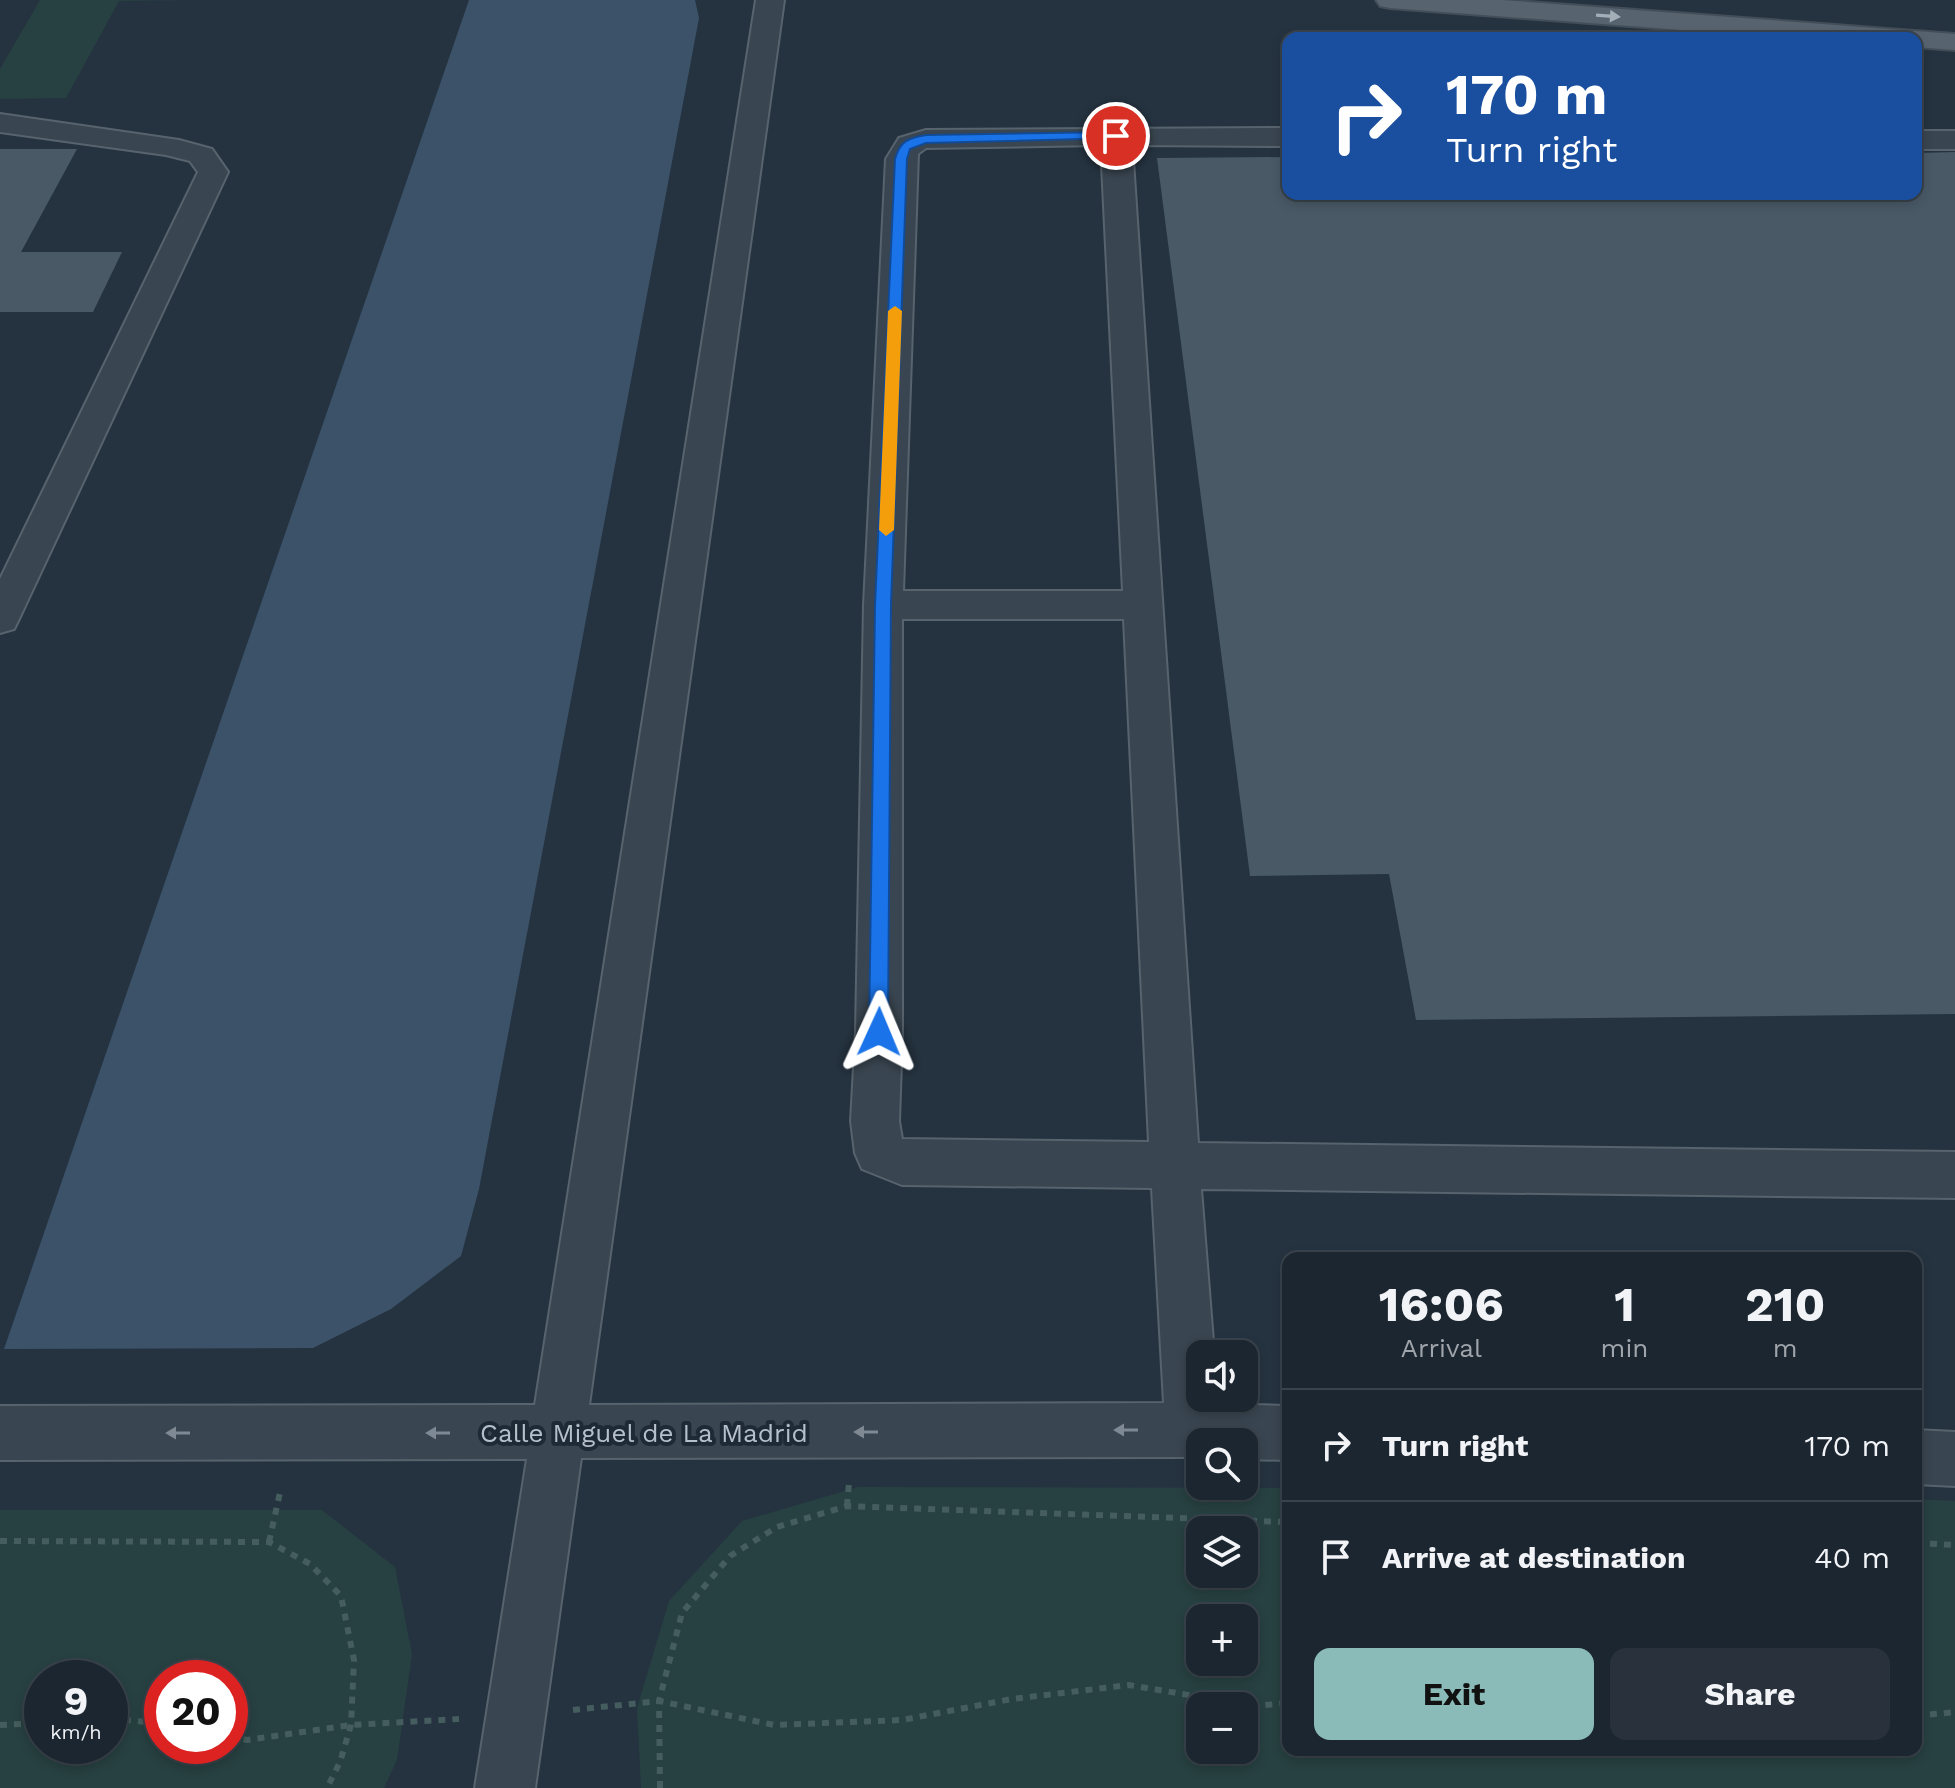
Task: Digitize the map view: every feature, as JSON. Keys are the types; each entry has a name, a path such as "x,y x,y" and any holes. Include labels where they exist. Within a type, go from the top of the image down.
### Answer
{"main road":[{"path":"1390,0 1820,32"},
{"path":"1922,39 1955,42"}],"street":[{"path":"505,1788 770,0"},
{"path":"0,123 168,146 201,155 213,172 0,619"},
{"path":"1116,136 1193,1428"},
{"path":"1282,137 926,139 913,141 905,147 901,159 883,605 875,1121 879,1153 902,1162 1955,1175"},
{"path":"1922,140 1955,140"},
{"path":"883,605 1143,605"},
{"name":"Calle Miguel de La Madrid","path":"0,1433 1186,1430"},
{"name":"Calle Miguel de La Madrid","path":"1258,1432 1282,1433"},
{"path":"1922,1457 1955,1459"}],"path":[{"path":"660,1788 659,1701 682,1613 730,1556 777,1527 847,1506 1282,1522"},
{"path":"0,1541 269,1542 310,1564 341,1596 354,1660 351,1725 340,1762 327,1788"},
{"path":"1922,1543 1955,1545"},
{"path":"248,1740 351,1725 516,1716 659,1701 774,1725 902,1720 1012,1699 1129,1685 1254,1706 1282,1704"},
{"path":"1922,1715 1955,1712"},
{"path":"0,1725 24,1724"}],"green space":[{"path":"40,0 195,0 119,1 66,98 0,99 0,69"},
{"path":"858,1487 1186,1488 1186,1500 1258,1500 1258,1488 1282,1488 1282,1756 1922,1756 1922,1499 1955,1501 1955,1788 641,1788 637,1708 669,1601 742,1521"},
{"path":"0,1510 322,1510 395,1567 412,1654 397,1760 384,1788 0,1788"}],"water":[{"path":"469,0 695,0 699,18 479,1189 461,1256 391,1309 313,1348 4,1349"}],"building":[{"path":"0,149 77,149 21,252 122,252 93,312 0,312"},
{"path":"1955,152 1955,1014 1416,1020 1389,874 1250,876 1157,158 1282,157 1282,200 1922,200 1922,153"}],"slow traffic":[{"path":"886,530 895,311"}],"route":[{"path":"879,1032 883,605 901,159 905,147 913,141 926,139 1116,136"}]}
